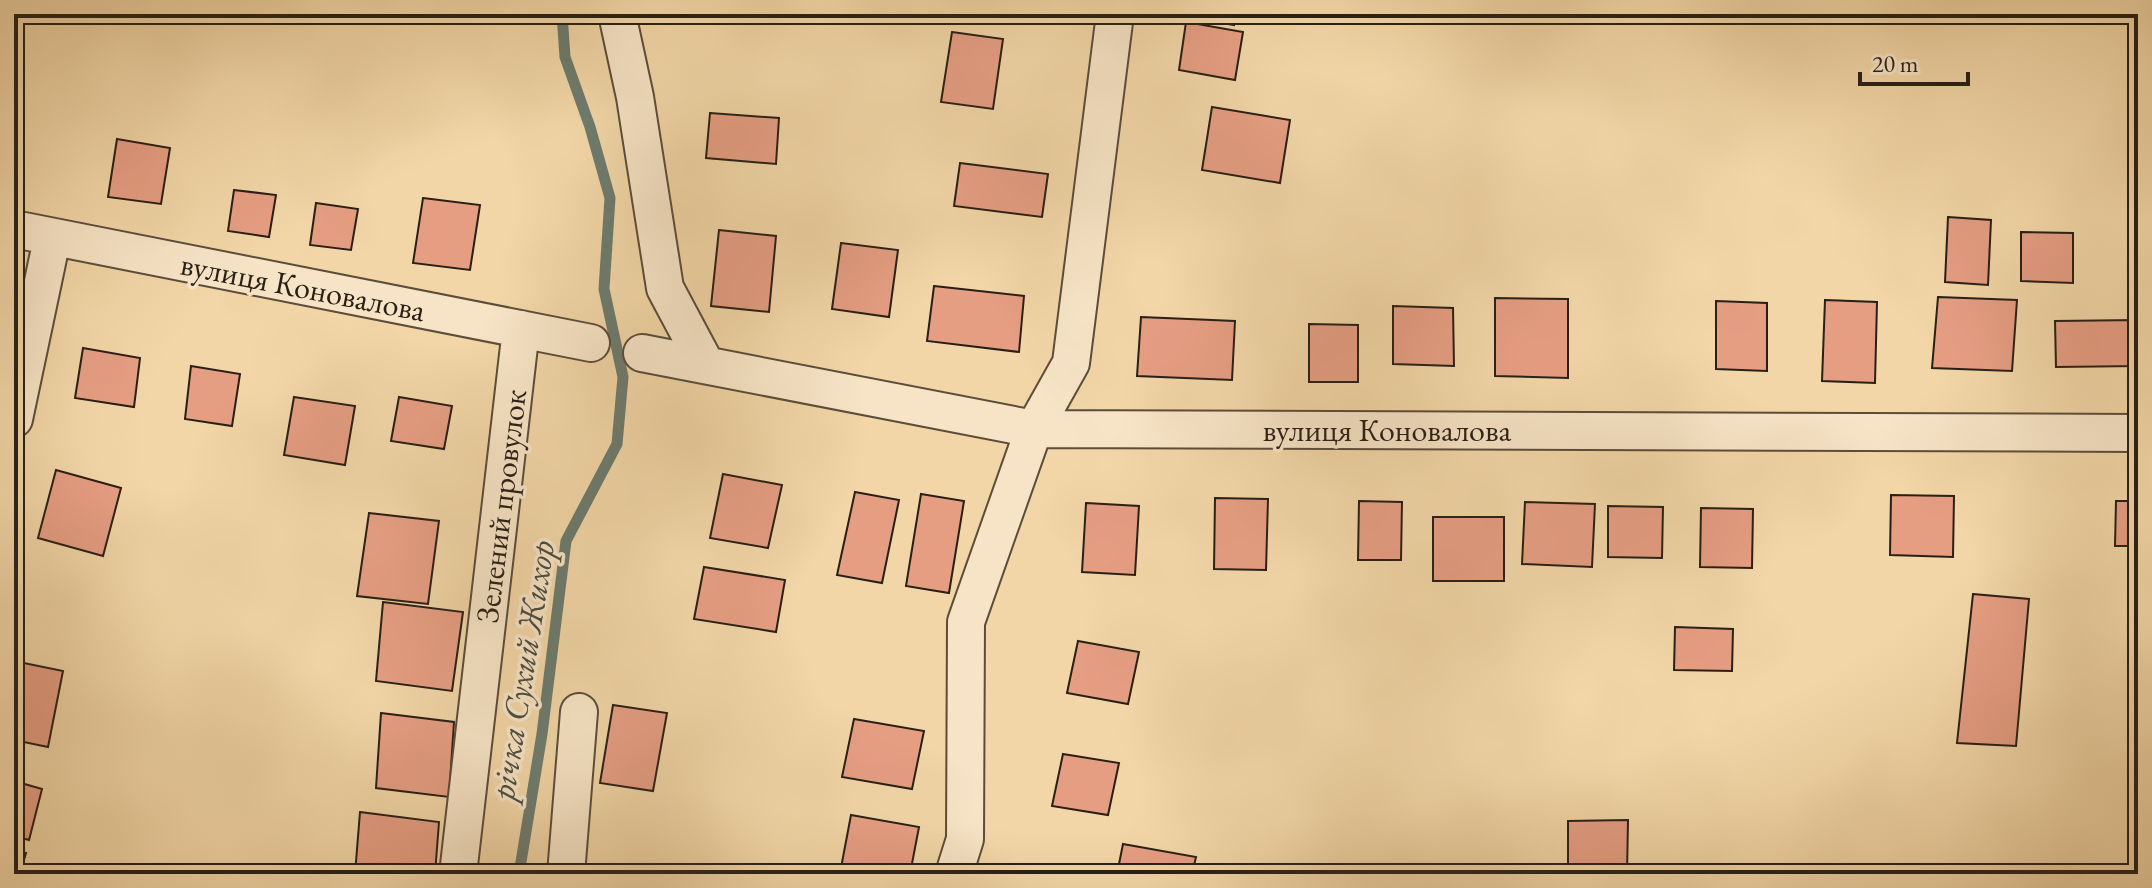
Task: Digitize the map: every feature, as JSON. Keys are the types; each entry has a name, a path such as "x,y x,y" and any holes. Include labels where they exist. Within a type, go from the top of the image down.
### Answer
{"street":[{"path":"617,14 635,97 665,288 706,365"},
{"path":"954,874 965,839 966,622 1034,429 1071,363 1115,14"},
{"name":"вулиця Коновалова","path":"14,229 52,239 591,343"},
{"path":"14,419 52,239"},
{"name":"Зелений провулок","path":"458,874 521,329"},
{"name":"вулиця Коновалова","path":"642,353 1034,429 2138,433"},
{"path":"566,874 579,712"}],"building":[{"path":"987,14 1046,14 1045,23"},
{"path":"1171,14 1236,14 1234,25"},
{"path":"1186,22 1243,32 1235,80 1179,70"},
{"path":"952,32 1003,39 993,109 941,102"},
{"path":"1212,107 1290,120 1280,183 1202,170"},
{"path":"710,113 779,118 776,164 706,158"},
{"path":"117,139 170,148 161,204 108,197"},
{"path":"960,163 1048,174 1042,217 954,206"},
{"path":"234,190 276,195 269,237 228,231"},
{"path":"423,198 480,205 470,270 413,263"},
{"path":"316,203 358,209 351,250 310,245"},
{"path":"1948,217 1991,220 1988,285 1945,282"},
{"path":"719,230 776,236 769,312 711,306"},
{"path":"2021,232 2073,233 2073,283 2021,281"},
{"path":"841,243 898,250 889,317 832,309"},
{"path":"934,286 1024,296 1019,352 927,341"},
{"path":"1938,297 2017,300 2012,371 1932,368"},
{"path":"1495,298 1568,299 1568,378 1495,376"},
{"path":"1825,300 1877,302 1875,383 1822,381"},
{"path":"1716,301 1767,303 1767,371 1716,369"},
{"path":"1393,306 1453,308 1454,366 1393,364"},
{"path":"1141,317 1235,321 1232,380 1137,376"},
{"path":"2138,320 2138,366 2056,367 2055,321"},
{"path":"1309,324 1358,325 1358,382 1309,382"},
{"path":"83,348 140,358 134,407 75,398"},
{"path":"191,366 240,374 232,426 185,419"},
{"path":"294,397 355,406 345,465 284,455"},
{"path":"399,397 452,406 444,449 391,441"},
{"path":"56,470 121,488 103,556 38,538"},
{"path":"723,474 782,485 768,548 710,538"},
{"path":"855,492 899,500 882,583 837,575"},
{"path":"921,494 964,501 949,593 906,586"},
{"path":"1891,495 1954,496 1953,557 1890,555"},
{"path":"1215,498 1268,499 1266,570 1214,569"},
{"path":"1359,501 1402,502 1401,560 1358,560"},
{"path":"2116,501 2138,501 2138,546 2115,546"},
{"path":"1525,502 1595,504 1592,567 1522,564"},
{"path":"1086,503 1139,506 1135,575 1082,572"},
{"path":"1608,506 1663,507 1662,558 1608,557"},
{"path":"1701,508 1753,509 1752,568 1700,567"},
{"path":"369,513 439,521 428,604 357,596"},
{"path":"1433,517 1504,517 1504,581 1433,581"},
{"path":"704,567 785,580 776,632 694,619"},
{"path":"1973,594 2029,599 2016,746 1957,743"},
{"path":"383,602 463,612 452,691 376,681"},
{"path":"1675,627 1733,629 1732,671 1674,670"},
{"path":"1078,641 1139,652 1128,704 1067,693"},
{"path":"14,661 63,671 48,747 14,740"},
{"path":"613,705 667,713 653,791 600,783"},
{"path":"381,713 454,722 449,797 376,788"},
{"path":"854,719 924,731 912,789 842,777"},
{"path":"1063,754 1119,763 1108,815 1052,806"},
{"path":"14,781 42,789 29,840 14,836"},
{"path":"360,812 439,822 435,874 355,874"},
{"path":"851,815 919,827 910,874 840,873"},
{"path":"1628,820 1627,874 1568,874 1568,821"},
{"path":"1123,844 1196,857 1192,874 1117,874"},
{"path":"14,850 26,853 20,874 14,874"}],"waterway":[{"name":"річка Сухий Жихор","path":"519,874 542,734 566,541 617,444 623,377 604,289 610,198 590,127 565,57 562,14"}]}
